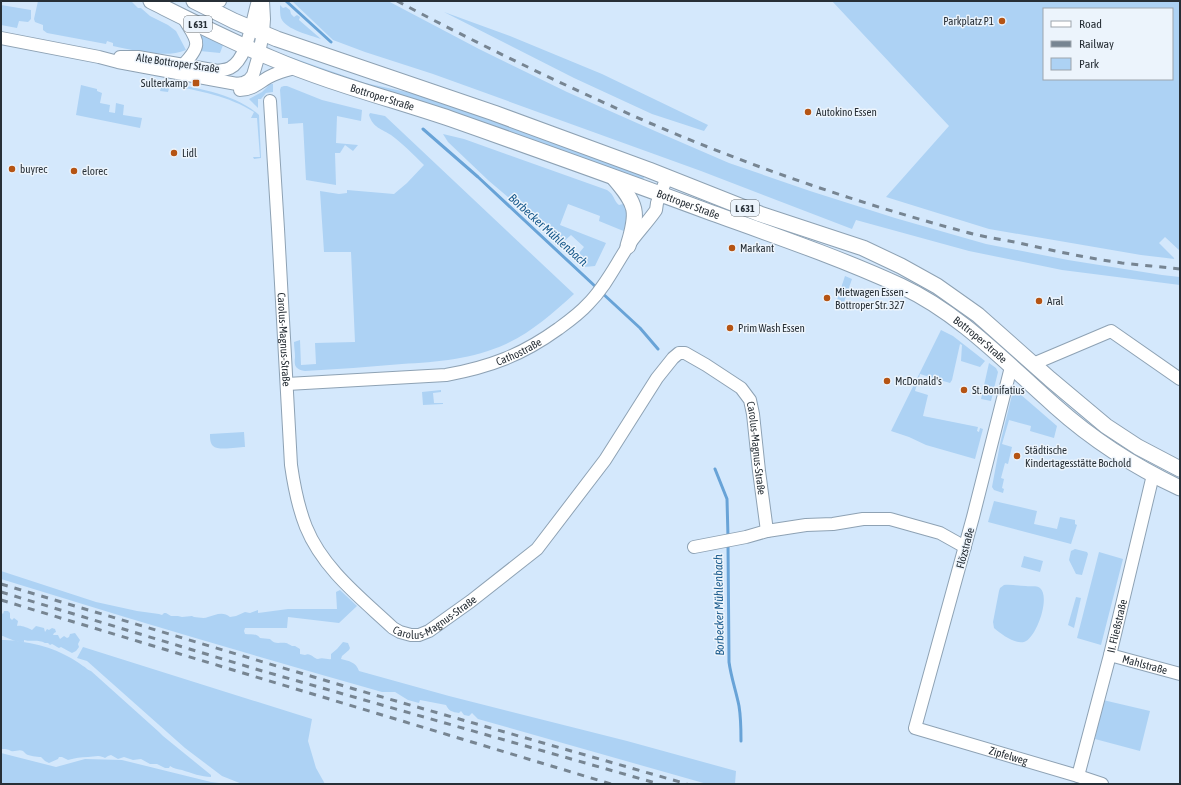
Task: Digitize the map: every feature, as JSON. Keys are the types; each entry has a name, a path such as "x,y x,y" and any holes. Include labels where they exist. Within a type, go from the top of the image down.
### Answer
{"main road":[{"name":"Bottroper Straße","path":"151,1 259,53 295,68 451,119 661,194 794,243 879,276 903,287 921,296 974,334 1092,437 1115,453 1153,475 1180,488"},
{"name":"Bottroper Straße","path":"198,3 257,31 301,48 494,113 667,177 760,214 863,248 901,266 937,286 968,307 1092,415 1114,432 1150,454 1180,469"},
{"path":"613,177 625,191 633,204 635,211 634,228 628,246"},
{"path":"1013,369 1033,364"}],"street":[{"path":"198,3 220,1"},
{"path":"258,1 257,31 259,53"},
{"path":"245,46 264,19 263,1"},
{"path":"183,17 194,34 197,46 193,54 183,65"},
{"name":"Alte Bottroper Straße","path":"1,38 237,84 249,80 253,75 259,53"},
{"name":"Alte Bottroper Straße","path":"99,56 138,57 218,71 230,68 235,64 240,59 245,46"},
{"name":"Alte Bottroper Straße","path":"221,82 230,87 243,90 256,85 272,75 295,68"},
{"name":"Carolus-Magnus-Straße","path":"270,101 293,481 302,516 311,538 322,556 340,578 393,628 400,632 415,635 429,632 537,549 605,460 633,414 662,371 679,353 685,353 741,388 750,400 767,531"},
{"name":"Cathostraße","path":"287,384 420,378 446,375 470,371 514,356 545,339 575,318 596,296 628,246 656,210 667,177"},
{"path":"1033,364 1111,331 1180,379"},
{"name":"Flözstraße","path":"915,728 1013,369"},
{"name":"II. Fließstraße","path":"1078,776 1110,655 1153,475"},
{"path":"694,547 746,537 767,531 806,525 833,524 863,519 890,519 917,526 940,534 965,547"},
{"name":"Mahlstraße","path":"1110,655 1180,674"},
{"name":"Zipfelweg","path":"915,728 1102,784"}],"green space":[{"path":"38,1 132,2 150,16 176,31 186,50 169,54 150,53 113,46 113,43 107,41 106,44 47,33 43,30 43,25 35,22 34,19"},
{"path":"292,1 388,1 479,49 567,92 729,163 895,218 986,244 1068,260 1180,277 1180,285 1062,270 969,251 856,220 852,229 701,171 433,74 333,40"},
{"path":"832,1 1180,1 1180,251 1165,237 1159,243 1175,259 1141,255 989,229 886,197 949,126"},
{"path":"1,5 31,10 31,19 28,22 19,21 17,28 1,25"},
{"path":"280,5 283,8 286,7 290,10 294,17 297,15 300,17 299,20 321,39 299,32 288,26 281,18"},
{"path":"444,12 510,36 602,74 708,125 704,131 652,114 574,78"},
{"path":"200,34 223,45 220,53 200,51"},
{"path":"276,52 365,83 425,96 645,174 643,180 334,75 276,54"},
{"path":"163,81 226,96 238,101 259,115 261,158 254,159 253,157 260,157 257,118 251,118 254,112 244,106 224,98 170,85 168,92 160,91"},
{"path":"270,84 273,84 273,92 266,93 261,99 258,99 258,108 249,99 262,92"},
{"path":"81,85 97,89 97,91 102,93 100,103 110,105 109,112 115,113 116,103 124,105 123,115 142,118 140,128 76,115"},
{"path":"284,86 322,100 362,110 361,121 337,116 336,143 358,145 353,151 345,145 340,153 335,153 336,185 306,180 303,123 288,124 288,118 282,118 280,90 281,87"},
{"path":"370,113 385,116 574,294 525,334 506,344 481,353 455,359 428,362 305,371 297,368 295,363 294,342 300,340 301,365 316,364 315,343 355,342 351,252 324,252 320,191 339,194 347,193 347,190 394,194 424,165 395,138 375,125 369,115"},
{"path":"443,134 464,139 607,190 619,205 626,201 628,216 626,228 624,231 599,221 600,216 568,204 560,225 606,243 595,266 584,267 575,258 584,247 571,235 562,243 489,181 448,142"},
{"path":"845,276 852,279 843,305 836,303"},
{"path":"941,330 953,336 985,361 980,367 961,361 962,345 960,344 950,383 920,374 915,391 928,395 923,416 978,427 977,431 979,432 980,428 983,429 975,459 926,445 891,431"},
{"path":"989,363 996,368 998,372 991,401 981,399"},
{"path":"441,390 441,392 433,393 434,403 443,404 423,405 422,392"},
{"path":"1015,393 1020,394 1057,426 1054,438 1030,431 1031,426 1009,420 1002,444 1012,447 1008,464 1005,463 1001,478 1004,479 1002,488 1004,489 1003,493 994,490 992,487 1000,444 1011,399"},
{"path":"244,432 245,447 219,448 213,446 211,442 210,434"},
{"path":"994,501 1037,511 1034,524 1057,529 1060,517 1075,520 1075,524 1077,525 1071,544 988,522"},
{"path":"1075,549 1087,552 1088,554 1082,575 1076,574 1069,560 1071,551"},
{"path":"1099,552 1123,559 1101,645 1077,638"},
{"path":"1024,556 1043,561 1040,572 1021,567"},
{"path":"1,571 96,602 137,611 162,615 166,613 171,616 182,617 192,616 205,618 225,614 230,617 245,612 250,613 258,610 258,613 288,609 337,609 336,592 340,590 357,606 339,623 288,617 287,628 245,628 245,634 270,639 275,643 286,643 295,646 300,649 300,654 308,654 318,659 331,659 331,654 343,642 348,643 350,648 341,659 354,664 359,671 736,771 735,784 707,784 478,719 472,713 469,716 464,715 461,711 459,713 454,712 446,705 420,700 419,703 408,700 395,692 382,692 191,637 1,579"},
{"path":"1004,585 1037,587 1040,588 1043,593 1044,600 1041,617 1033,634 1024,642 1016,642 1004,636 994,628 993,622 999,591"},
{"path":"1076,597 1081,598 1074,628 1068,625"},
{"path":"4,611 8,611 10,613 10,618 12,620 14,618 18,621 17,626 22,626 32,630 36,626 44,628 45,632 47,629 49,630 52,628 55,629 56,632 53,635 58,635 60,639 64,636 67,638 70,634 75,633 80,640 78,644 79,647 72,653 61,647 59,648 52,644 50,645 40,641 24,640 24,642 1,636 1,612 3,614"},
{"path":"1,640 26,642 52,649 60,652 91,671 163,736 211,775 211,777 196,775 170,766 169,768 165,768 157,764 150,764 141,759 133,760 124,757 118,759 111,755 105,758 97,756 68,760 59,757 58,759 49,763 41,757 26,754 22,750 12,751 1,749"},
{"path":"83,647 312,719 308,741 316,768 325,784 242,784 222,776 185,748 87,661 77,658"},
{"path":"1103,700 1150,711 1140,751 1095,739"},
{"path":"1,753 56,767 85,759 122,760 211,782 227,784 1,784"}],"waterway":[{"name":"Borbecker Mühlenbach","path":"286,1 331,42"},
{"name":"Borbecker Mühlenbach","path":"423,129 478,177 597,288"},
{"name":"Borbecker Mühlenbach","path":"601,292 640,328 658,349"},
{"name":"Borbecker Mühlenbach","path":"715,469 727,499 728,537"},
{"name":"Borbecker Mühlenbach","path":"728,544 729,662 741,719 741,741"}],"railway":[{"path":"397,1 489,48 645,121 722,153 801,182 881,208 995,239 1095,259 1180,269"},
{"path":"1,584 354,689 687,784"},
{"path":"1,592 259,670 659,784"},
{"path":"1,600 611,784"}],"place":[{"name":"Parkplatz P1","path":"1002,21"},
{"name":"Sulterkamp","path":"196,83"},
{"name":"Autokino Essen","path":"808,112"},
{"name":"Lidl","path":"174,153"},
{"name":"buyrec","path":"12,169"},
{"name":"elorec","path":"74,171"},
{"name":"Markant","path":"732,248"},
{"name":"Mietwagen Essen - Bottroper Str. 327","path":"827,298"},
{"name":"Aral","path":"1039,301"},
{"name":"Prim Wash Essen","path":"730,328"},
{"name":"McDonald's","path":"887,381"},
{"name":"St. Bonifatius","path":"964,390"},
{"name":"Städtische Kindertagesstätte Bochold","path":"1017,456"}]}
